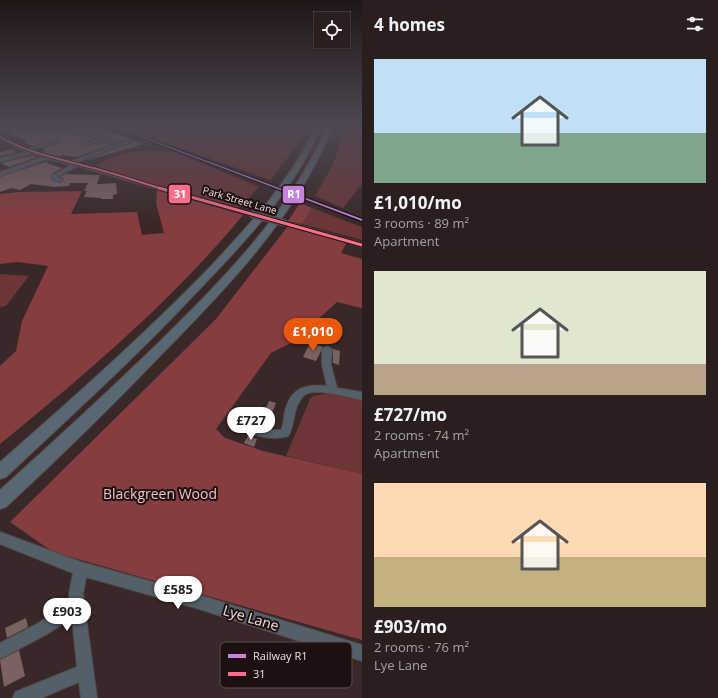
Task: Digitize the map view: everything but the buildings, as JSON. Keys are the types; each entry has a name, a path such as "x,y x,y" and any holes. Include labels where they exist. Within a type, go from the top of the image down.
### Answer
{"highway":[{"path":"0,472 80,399 192,292 265,212 290,178 302,159"},
{"path":"0,501 78,430 212,297 271,226 299,187 316,159"}],"street":[{"path":"0,174 44,159"},
{"name":"Park Street Lane","path":"55,159 362,245"},
{"path":"60,180 54,178 55,176 73,163 84,159"},
{"path":"327,349 326,371 333,391"},
{"path":"247,428 269,434 278,435 284,433 288,428 291,409 298,395 305,390 316,389 362,396"},
{"name":"Lye Lane","path":"2,539 82,569 196,601 327,642"},
{"path":"82,569 77,586 78,606 89,698"},
{"path":"0,651 42,629 78,606"},
{"name":"Lye Lane","path":"352,650 362,653"},
{"path":"21,698 86,671"}],"shaded area":[{"path":"110,159 189,159 259,187 239,208 95,166"},
{"path":"209,159 287,159 271,180"},
{"path":"335,159 362,159 362,184 343,208 315,196"},
{"path":"312,208 362,227 362,240 302,224"},
{"path":"0,274 29,276 6,306 0,307"},
{"path":"329,393 362,399 362,474 286,456 310,399 313,396"}],"green space":[{"path":"157,190 243,215 216,247 158,307 64,391 0,444 0,366 16,351 22,321 48,266 18,262 0,264 0,194 20,192 82,191 71,214 137,212 142,235 164,233 156,203"},
{"path":"300,203 312,208 302,224 288,221"},
{"name":"Blackgreen Wood","path":"288,226 347,242 341,253 362,259 362,307 337,302 293,342 271,353 216,429 225,438 263,451 362,474 362,640 53,552 10,522 216,319"}],"rail line":[{"name":"R1","path":"199,159 362,220"}],"transit line":[{"name":"31","path":"57,159 362,245"}]}
